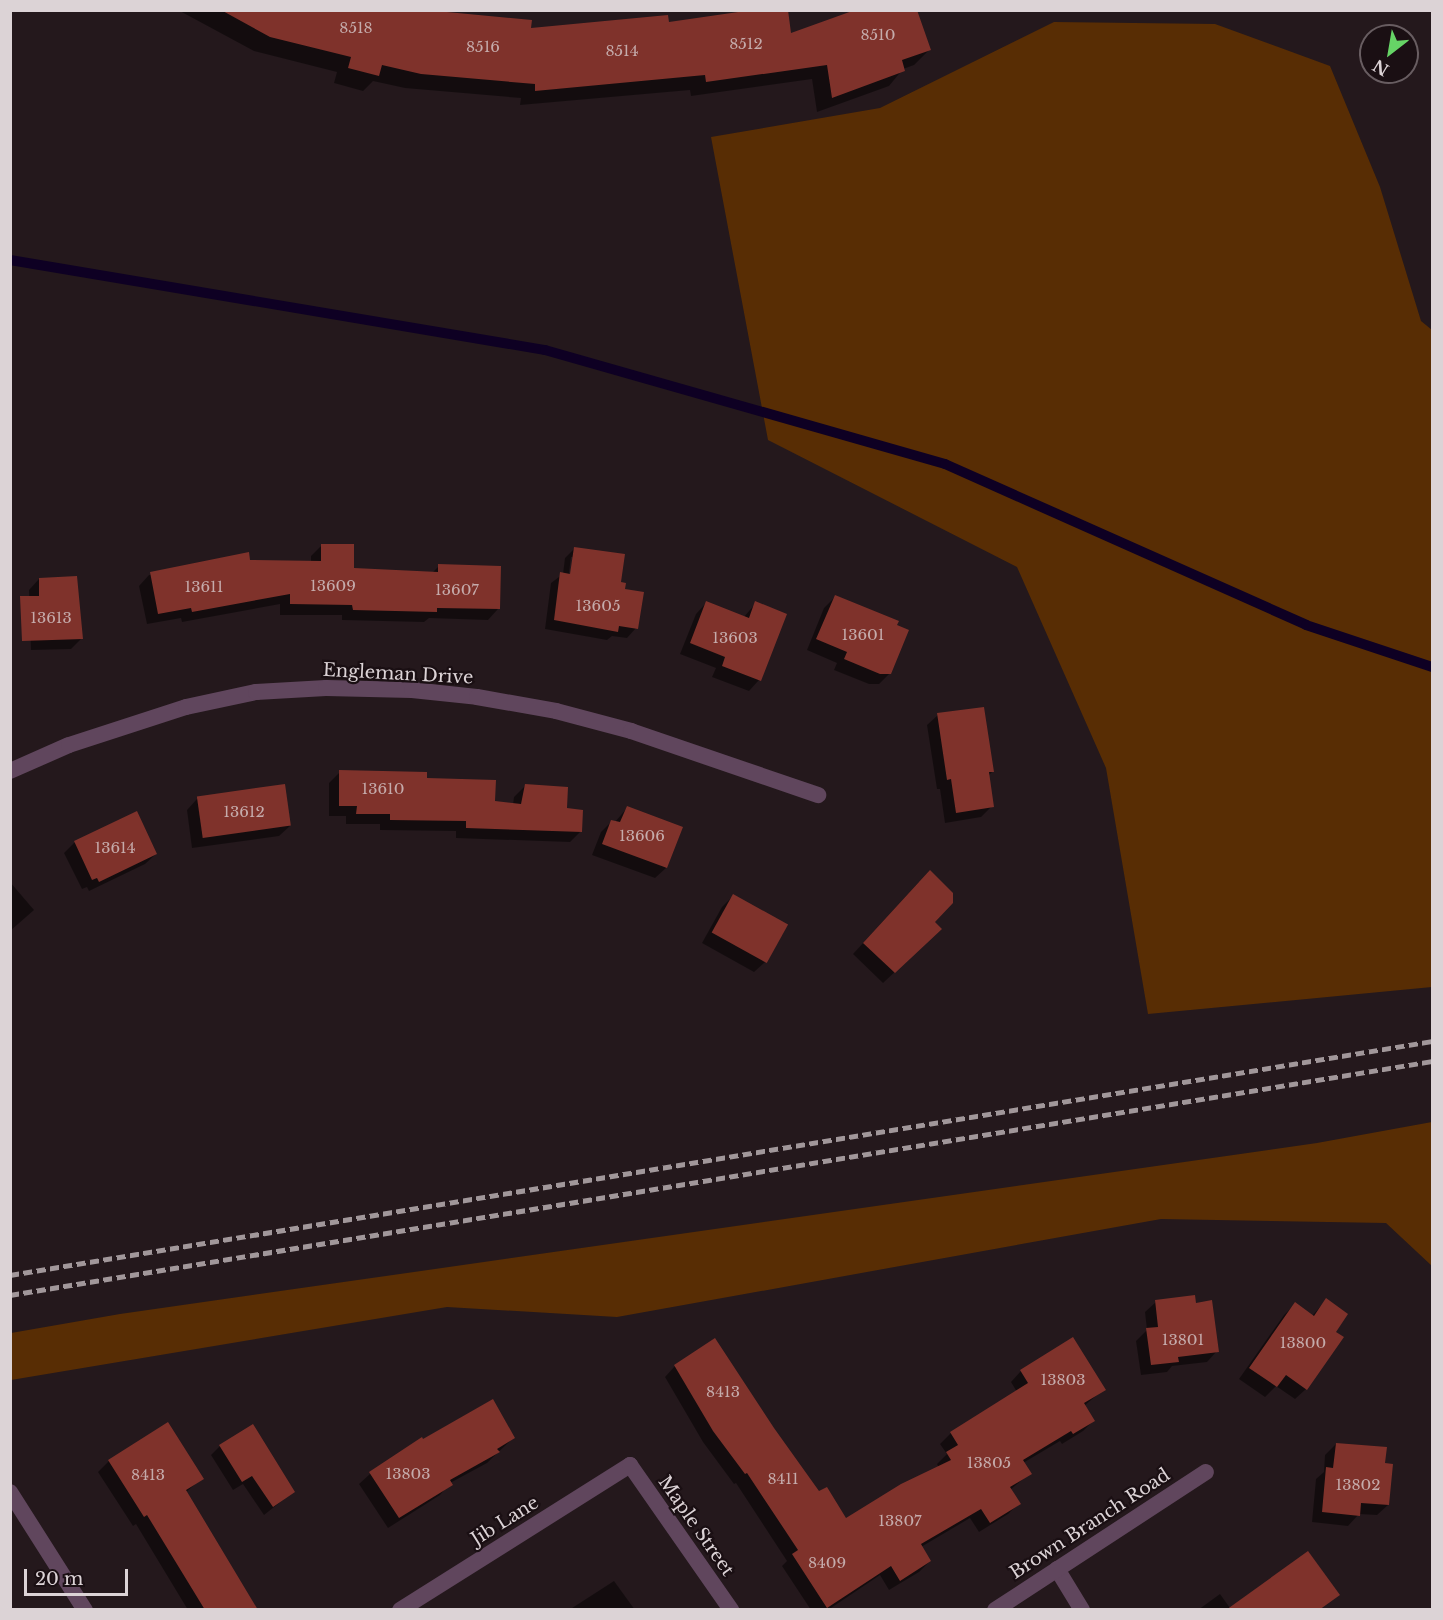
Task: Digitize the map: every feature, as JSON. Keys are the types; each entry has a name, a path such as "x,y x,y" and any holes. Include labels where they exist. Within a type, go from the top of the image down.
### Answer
{"street":[{"name":"Engleman Drive","path":"10,771 79,741 186,707 256,692 326,688 412,690 477,697 556,711 631,731 818,795"},
{"name":"Jib Lane","path":"400,1610 630,1465"},
{"name":"Maple Street","path":"630,1465 730,1610"},
{"name":"Brown Branch Road","path":"995,1610 1206,1472"},
{"path":"10,1491 85,1610"},
{"path":"1057,1569 1083,1610"}],"shaded area":[{"path":"1054,22 1215,24 1330,66 1380,187 1421,321 1432,330 1432,987 1148,1014 1106,768 1017,567 768,440 711,137 880,108"},
{"path":"1432,1122 1432,1266 1386,1223 1161,1219 617,1317 447,1307 11,1380 11,1333 120,1314 1317,1143"}],"building":[{"path":"221,10 426,10 532,20 531,28 668,15 669,22 752,10 788,10 791,33 855,10 917,10 931,50 902,60 905,71 832,98 827,65 706,82 705,75 535,91 535,84 421,74 382,65 379,76 348,68 351,57 270,37"},
{"path":"321,544 354,544 354,568 438,572 438,564 501,566 500,609 437,608 437,612 353,610 352,605 290,604 290,594 192,612 191,608 158,614 150,572 249,552 250,560 321,561"},
{"path":"574,547 625,554 621,582 626,583 625,589 644,592 638,629 619,626 618,632 554,620 560,572 570,574"},
{"path":"77,576 83,639 22,641 20,596 39,596 39,578"},
{"path":"835,595 899,621 897,625 909,630 891,674 880,674 844,659 847,652 816,639"},
{"path":"706,601 749,618 755,601 787,614 761,681 722,666 725,657 690,643"},
{"path":"984,707 994,772 989,772 994,807 956,813 951,779 947,780 937,713"},
{"path":"339,770 427,772 427,778 496,780 495,801 521,804 525,784 568,787 567,808 583,810 582,832 466,828 466,821 390,820 390,814 356,814 357,806 339,806"},
{"path":"285,784 291,826 203,838 197,796"},
{"path":"627,806 683,827 667,868 602,844 611,820 620,822"},
{"path":"137,811 157,854 99,882 97,878 92,880 74,841"},
{"path":"930,870 953,893 953,903 935,922 942,929 895,973 863,943"},
{"path":"733,894 788,925 767,963 712,932"},
{"path":"1195,1295 1196,1303 1212,1300 1219,1352 1178,1357 1179,1362 1151,1365 1146,1328 1158,1327 1155,1300"},
{"path":"1326,1298 1348,1314 1336,1332 1344,1337 1307,1390 1286,1375 1277,1387 1249,1368 1295,1302 1314,1316"},
{"path":"1073,1337 1106,1390 1084,1403 1095,1421 1073,1434 1071,1431 1023,1460 1032,1474 1010,1487 1021,1504 990,1523 981,1509 921,1544 931,1561 900,1581 891,1566 827,1608 792,1554 798,1550 747,1473 745,1474 713,1431 674,1365 715,1338 819,1491 827,1487 846,1518 901,1484 951,1460 946,1452 958,1445 950,1432 1028,1383 1020,1370"},
{"path":"493,1399 515,1438 497,1449 500,1452 450,1480 453,1485 399,1518 369,1472 422,1437 423,1439"},
{"path":"168,1422 204,1479 186,1490 258,1610 205,1610 147,1515 144,1517 108,1460"},
{"path":"253,1424 295,1492 273,1507 252,1476 242,1482 219,1445"},
{"path":"1336,1443 1387,1447 1385,1463 1393,1464 1389,1505 1361,1503 1360,1516 1322,1512 1326,1467 1333,1468"},
{"path":"1308,1551 1340,1595 1319,1610 1226,1610"}],"waterway":[{"path":"10,260 545,350 945,464 1306,625 1432,667"}],"railway":[{"path":"10,1275 1432,1041"},
{"path":"10,1295 1432,1061"}]}
